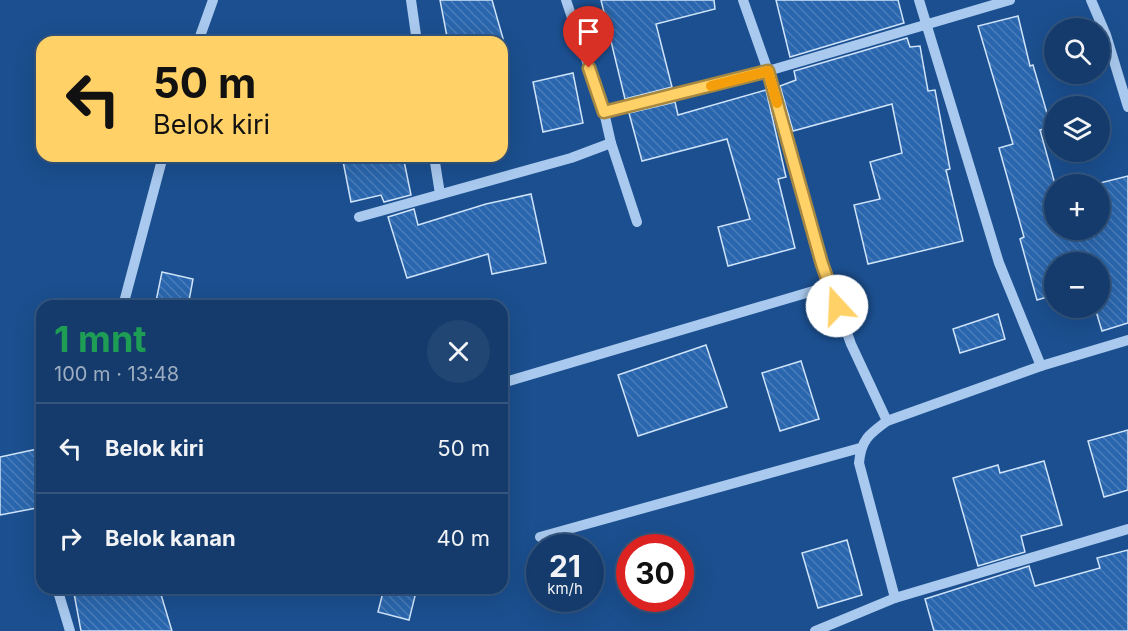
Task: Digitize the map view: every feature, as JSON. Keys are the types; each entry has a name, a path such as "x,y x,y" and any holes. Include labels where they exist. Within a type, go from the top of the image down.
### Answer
{"street":[{"path":"200,36 213,0"},
{"path":"411,0 416,36"},
{"path":"566,0 604,112 611,143 637,222"},
{"path":"743,0 768,71 830,286 851,344 887,421"},
{"path":"919,0 999,263 1041,366"},
{"path":"604,112 768,71 1010,0"},
{"path":"1091,0 1106,35 1128,107"},
{"path":"359,218 570,158 611,143"},
{"path":"125,300 161,162"},
{"path":"435,162 440,194"},
{"path":"508,381 830,286"},
{"path":"895,598 859,463 860,448 870,434 887,421 1041,366 1128,340"},
{"path":"551,534 860,448"},
{"path":"815,631 895,598 1128,530"},
{"path":"59,594 70,631"}],"building":[{"path":"440,0 492,0 502,36 447,36"},
{"path":"601,0 714,0 715,9 656,24 672,87 625,99"},
{"path":"776,0 898,0 904,23 790,57"},
{"path":"1018,16 1030,66 1033,65 1044,103 1044,129 1040,130 1044,144 1044,162 1049,162 1052,174 1044,174 1044,240 1110,240 1110,180 1128,176 1128,323 1102,331 1098,318 1110,318 1110,252 1044,252 1044,298 1037,300 1020,239 1024,237 999,148 1013,144 978,26"},
{"path":"907,38 910,47 920,46 928,91 935,90 950,169 946,170 963,241 868,264 854,205 880,199 870,162 902,153 892,104 793,131 780,86 796,80 794,71"},
{"path":"573,73 583,123 543,132 533,82"},
{"path":"766,90 786,177 778,179 795,248 728,266 718,227 750,219 727,139 642,161 629,113 675,102 678,115"},
{"path":"343,162 404,162 411,195 384,202 381,195 351,202"},
{"path":"531,194 546,263 492,274 488,254 407,278 388,217 414,209 418,225 486,204"},
{"path":"162,272 193,279 189,300 156,300"},
{"path":"998,314 1005,339 960,353 953,329"},
{"path":"706,345 727,407 638,436 618,375"},
{"path":"801,361 819,419 780,431 762,373"},
{"path":"1128,430 1128,490 1104,497 1088,441"},
{"path":"36,449 36,508 0,515 0,457"},
{"path":"1044,461 1062,525 1021,536 1025,552 978,566 953,478 998,465 1000,473"},
{"path":"847,540 862,595 818,608 802,553"},
{"path":"1128,550 1128,631 934,631 925,599 1029,566 1035,586 1100,568 1097,558"},
{"path":"74,594 161,594 172,631 81,631"},
{"path":"382,594 416,594 409,620 378,612"}],"slow traffic":[{"path":"711,86 768,71 777,103"}],"route":[{"path":"589,68 604,112 768,71 822,264 837,306"}]}
